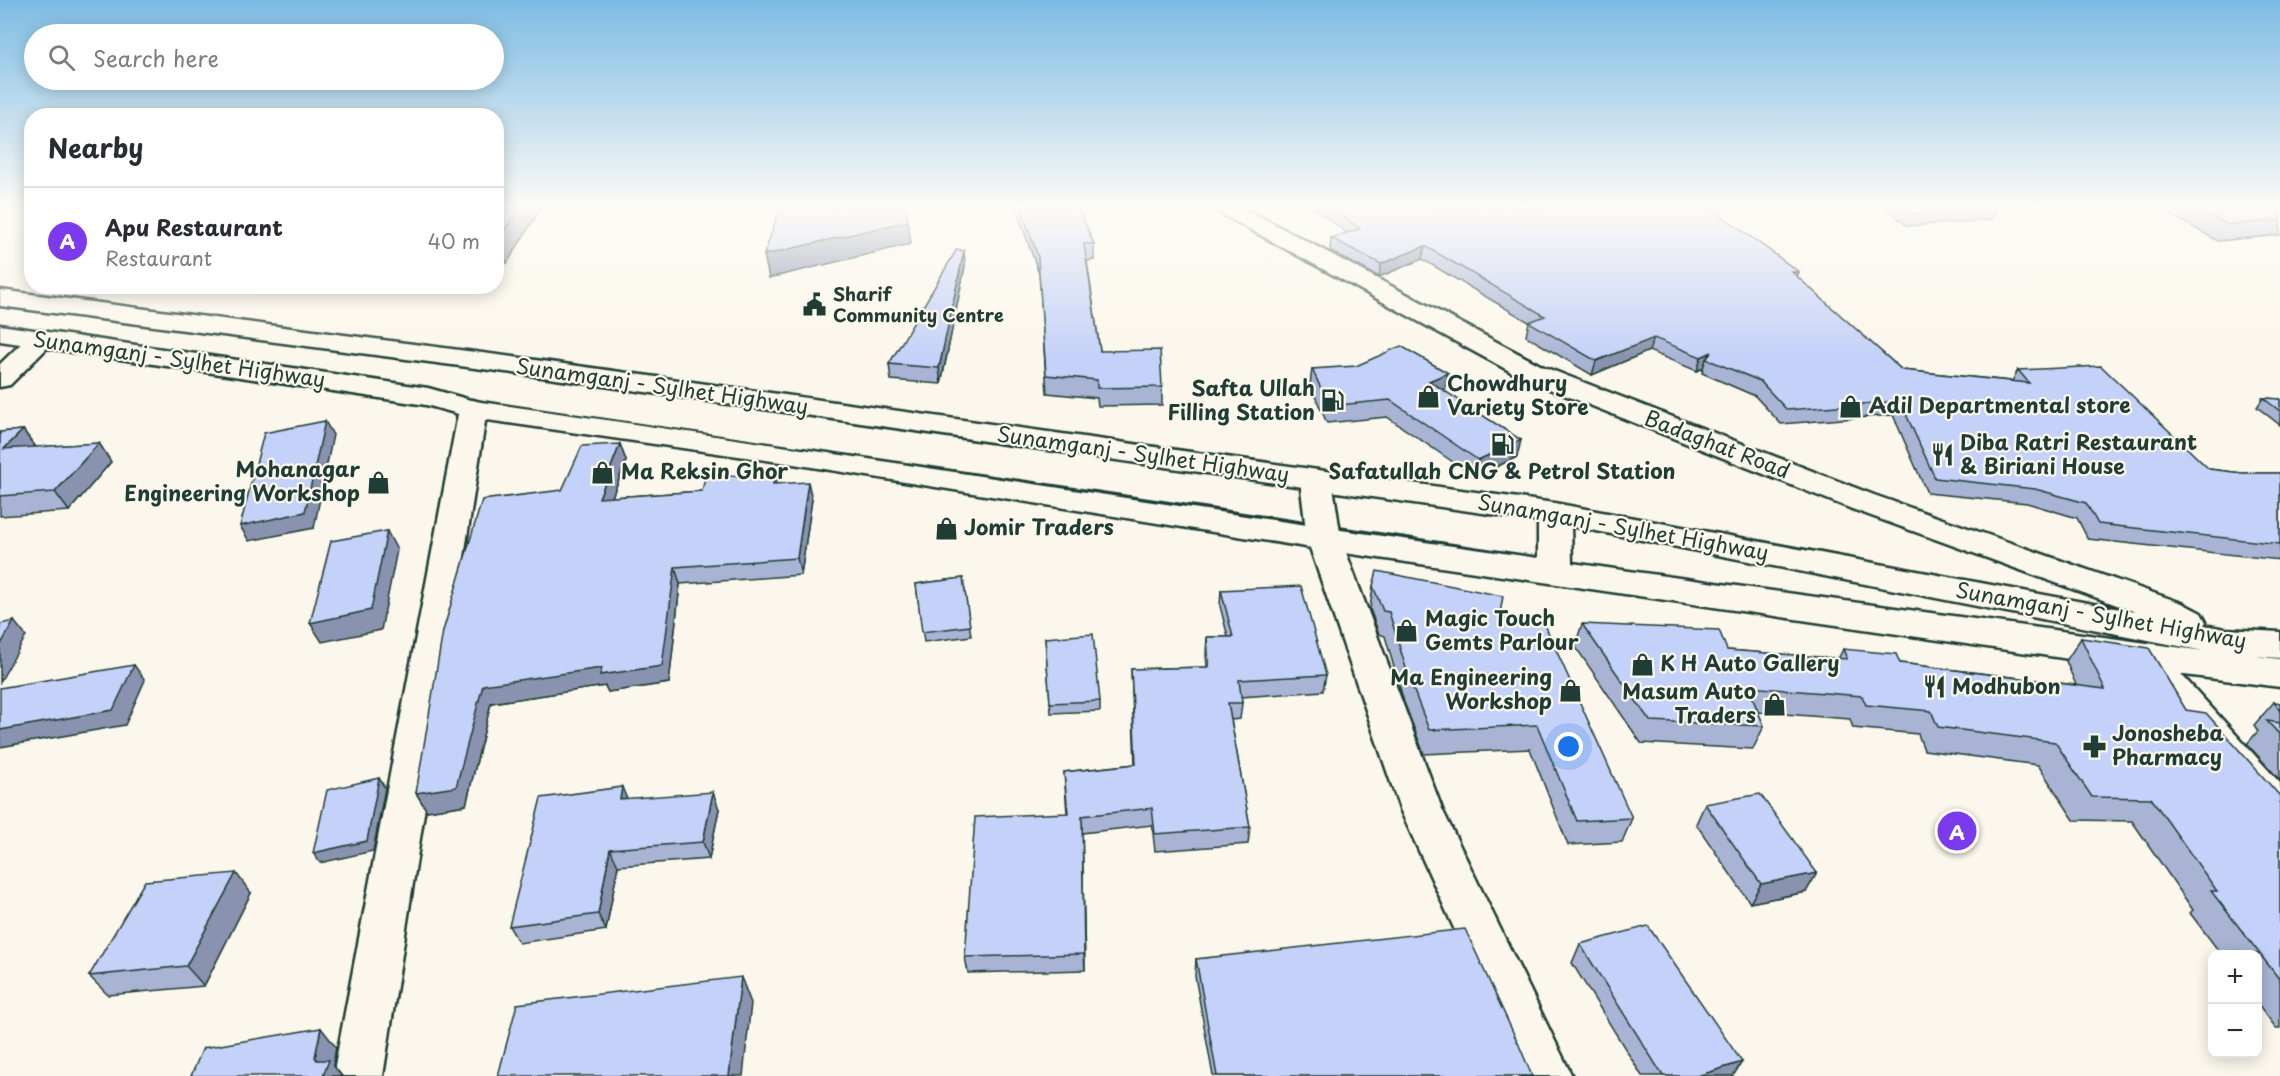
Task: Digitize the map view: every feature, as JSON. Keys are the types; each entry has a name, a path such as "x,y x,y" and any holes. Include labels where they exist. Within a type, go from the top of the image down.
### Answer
{"main road":[{"name":"Badaghat Road","path":"1321,258 1534,373 1863,502 2170,612 2225,642 2274,663"},
{"name":"Sunamganj - Sylhet Highway","path":"0,298 521,366 1554,513 2225,642"},
{"name":"Sunamganj - Sylhet Highway","path":"0,333 428,397 473,409 787,454 1555,573 2144,657 2274,663"},
{"path":"0,379 40,339"},
{"path":"358,1076 473,409"},
{"path":"787,454 821,409"},
{"path":"1316,480 1324,539 1421,809 1547,1076"},
{"path":"1554,513 1555,573"},
{"path":"2144,657 2280,811"}],"building":[{"path":"952,258 962,258 939,368 889,364"},
{"path":"1038,258 1086,258 1100,351 1160,350 1162,387 1097,388 1097,380 1046,375"},
{"path":"1370,258 1395,258 1381,264"},
{"path":"1446,258 1780,258 1799,272 1792,272 1902,370 2029,383 2018,370 2101,366 2209,469 2242,473 2280,473 2280,544 2098,524 2086,503 2035,489 1935,478 1900,401 1787,410 1760,381 1706,359 1712,352 1701,357 1654,338 1596,361 1529,322 1545,316"},
{"path":"1401,346 1448,373 1429,381 1521,440 1478,460 1390,400 1329,406 1312,369 1356,366"},
{"path":"2263,398 2280,399 2280,411"},
{"path":"325,421 305,512 240,526 264,433"},
{"path":"23,430 4,449 99,443 55,492 0,496 0,432"},
{"path":"620,444 599,498 702,491 705,478 775,473 773,484 808,482 797,558 675,567 662,666 600,675 602,668 483,685 456,787 416,793 443,631 482,500 562,490 582,446"},
{"path":"387,531 371,610 310,623 331,541"},
{"path":"1377,571 1503,596 1499,619 1543,621 1632,818 1577,821 1537,725 1429,730 1409,678 1389,612 1383,611 1373,586"},
{"path":"963,578 970,626 922,632 916,584"},
{"path":"1301,586 1326,675 1239,680 1242,703 1228,703 1250,827 1155,834 1152,808 1082,816 1084,954 965,957 975,817 1068,813 1064,772 1136,764 1131,669 1209,667 1207,637 1233,637 1221,590"},
{"path":"14,621 0,646 0,624"},
{"path":"1582,624 1719,630 1727,650 1847,659 1843,649 1896,654 1900,663 2105,689 2081,638 2149,648 2186,710 2206,713 2280,796 2280,980 2262,957 2262,950 2257,950 2211,891 2217,891 2151,798 2092,797 2055,742 1938,727 1931,711 1866,705 1862,696 1748,687 1764,726 1650,721"},
{"path":"1093,634 1100,701 1050,703 1045,638"},
{"path":"134,665 113,710 0,730 0,688"},
{"path":"2274,702 2280,703 2280,711"},
{"path":"2267,721 2280,723 2280,735"},
{"path":"379,778 367,841 313,853 327,790"},
{"path":"622,787 620,799 713,792 703,842 610,849 598,914 509,926 541,798"},
{"path":"1760,794 1817,873 1761,884 1705,804"},
{"path":"236,873 186,966 89,976 145,881"},
{"path":"1648,926 1742,1062 1697,1076 1663,1076 1580,944"},
{"path":"1465,929 1532,1076 1217,1076 1196,959"},
{"path":"741,977 729,1076 498,1076 517,1004"},
{"path":"321,1028 315,1057 317,1060 329,1060 323,1076 191,1076 203,1048"}],"place":[{"name":"Sharif Community Centre","path":"815,305"},
{"name":"Chowdhury Variety Store","path":"1429,396"},
{"name":"Safta Ullah Filling Station","path":"1333,401"},
{"name":"Adil Departmental store","path":"1851,406"},
{"name":"Safatullah CNG & Petrol Station","path":"1502,444"},
{"name":"Diba Ratri Restaurant & Biriani House","path":"1942,455"},
{"name":"Ma Reksin Ghor","path":"603,472"},
{"name":"Mohanagar Engineering Workshop","path":"378,482"},
{"name":"Jomir Traders","path":"946,528"},
{"name":"Magic Touch Gemts Parlour","path":"1407,631"},
{"name":"K H Auto Gallery","path":"1642,664"},
{"name":"Modhubon","path":"1934,687"},
{"name":"Ma Engineering Workshop","path":"1570,690"},
{"name":"Masum Auto Traders","path":"1774,704"},
{"name":"Jonosheba Pharmacy","path":"2094,746"},
{"name":"Apu Restaurant","path":"1957,831"}]}
